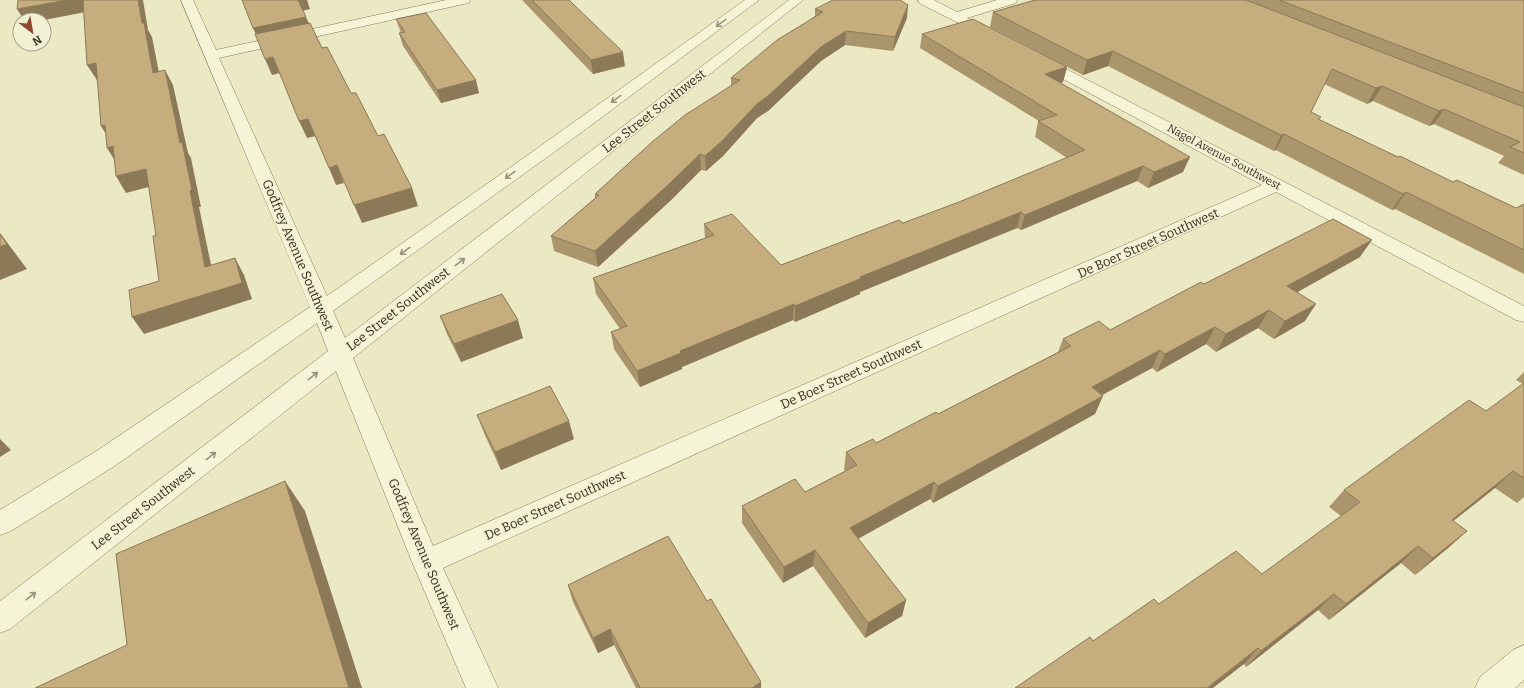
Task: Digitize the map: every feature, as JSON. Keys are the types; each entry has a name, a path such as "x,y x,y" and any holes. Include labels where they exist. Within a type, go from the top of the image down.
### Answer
{"street":[{"name":"Godfrey Avenue Southwest","path":"187,0 322,309 426,562 482,688"},
{"path":"212,55 464,0"},
{"path":"0,524 34,504 167,418 322,309 753,0"},
{"name":"Lee Street Southwest","path":"0,620 798,0"},
{"path":"924,0 1004,42"},
{"path":"955,17 1011,0"},
{"name":"Nagel Avenue Southwest","path":"1025,53 1524,315"},
{"name":"De Boer Street Southwest","path":"426,562 1277,185"},
{"path":"1491,688 1524,660"}],"building":[{"path":"18,0 67,0 17,9"},
{"path":"83,0 138,0 142,23 144,23 153,73 165,70 180,143 182,142 192,190 190,191 205,267 235,258 242,283 132,317 129,290 159,281 153,236 156,236 146,169 116,176 113,146 107,148 105,125 101,126 96,63 87,65"},
{"path":"242,0 298,0 306,17 253,28"},
{"path":"532,0 569,0 623,52 591,60"},
{"path":"833,0 900,0 908,5 895,37 846,31 821,47 768,96 757,104 722,141 705,156 700,154 595,251 551,236 599,195 595,194 652,142 685,115 740,80 731,78 777,40 823,12 815,9"},
{"path":"1035,0 1246,0 1524,107 1524,153 1510,147 1520,142 1444,109 1439,111 1382,86 1376,88 1332,69 1311,112 1321,117 1318,119 1453,182 1457,180 1516,208 1524,204 1524,250 1406,192 1403,194 1284,134 1281,135 1113,51 1087,60 993,12"},
{"path":"1279,0 1524,0 1524,93"},
{"path":"426,13 476,80 437,90 399,33 405,32 396,19"},
{"path":"973,19 1067,67 1045,74 1190,157 1154,172 1143,166 1025,215 1021,212 860,277 862,278 795,306 794,304 680,351 681,353 637,371 611,332 627,326 593,278 714,235 704,224 732,214 781,265 899,220 903,223 959,202 1085,150 1038,121 1057,115 922,34"},
{"path":"310,23 322,48 327,47 351,93 356,93 378,136 384,134 412,188 354,205 337,165 329,168 308,119 299,121 273,57 265,59 255,34"},
{"path":"1333,219 1372,240 1287,286 1316,304 1285,321 1269,310 1226,334 1215,327 1165,354 1160,350 1092,387 1103,396 938,486 934,482 850,528 906,600 868,623 815,550 784,567 742,506 795,479 805,492 857,465 846,452 873,439 876,443 936,412 938,414 1071,346 1063,339 1099,321 1110,330 1201,282 1204,284"},
{"path":"0,234 7,244 0,247"},
{"path":"502,294 518,320 454,344 440,316"},
{"path":"1524,383 1524,478 1513,471 1452,520 1467,531 1433,558 1418,546 1346,604 1334,594 1261,651 1258,648 1207,688 1015,688 1090,637 1093,641 1154,599 1159,604 1236,551 1262,574 1360,502 1344,490 1469,400 1486,411"},
{"path":"550,386 569,421 495,452 477,415"},
{"path":"285,481 349,688 35,688 127,645 116,554"},
{"path":"668,536 707,601 711,599 761,682 752,688 640,688 610,629 593,638 568,585"}]}
